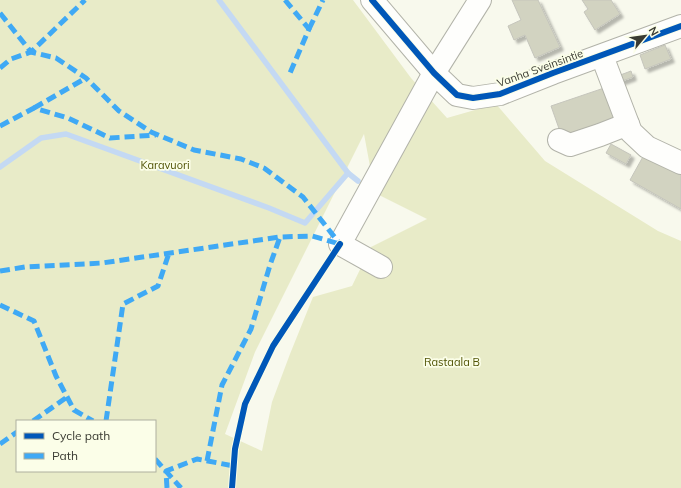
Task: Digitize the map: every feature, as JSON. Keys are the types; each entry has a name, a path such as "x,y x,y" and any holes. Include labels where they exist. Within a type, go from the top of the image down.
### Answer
{"street":[{"name":"Vanha Sveinsintie","path":"372,0 434,74 457,95 473,98 500,94 681,26"},
{"path":"381,267 340,244 434,74 480,0"},
{"path":"602,56 631,132 647,147 681,163"},
{"path":"559,140 570,145 628,124"}],"green space":[{"path":"0,0 353,0 411,78 447,118 496,104 545,161 658,231 681,241 681,488 0,488","holes":["364,134 375,193 427,219 371,247 352,286 313,297 272,402 262,451 225,434 255,352"]}],"building":[{"path":"512,0 538,0 560,47 535,58 525,35 514,40 508,26 521,20"},
{"path":"582,0 611,0 620,14 595,30 584,12 588,9"},
{"path":"665,45 671,59 645,69 640,55"},
{"path":"631,71 633,77 617,83 615,77"},
{"path":"607,87 618,117 562,137 551,106"},
{"path":"611,144 631,155 626,164 606,153"},
{"path":"645,153 681,172 681,209 630,180"}],"waterway":[{"path":"219,0 348,173 358,181"},
{"path":"0,167 41,138 66,134 269,208 305,223 348,173"}],"marked path":[{"path":"0,68 11,59 31,52 85,0"},
{"path":"285,0 309,29 290,73"},
{"path":"309,29 323,0"},
{"path":"0,13 31,52 56,58 86,78 119,111 151,132 194,150 241,159 264,168 303,197 340,244"},
{"path":"34,108 86,78"},
{"path":"0,126 34,108 68,118 110,138 156,135"},
{"path":"0,271 25,267 102,263 280,237 312,236 340,244"},
{"path":"207,461 222,385 251,329 280,237"},
{"path":"106,420 123,304 158,286 169,253"},
{"path":"0,305 34,321 56,376 74,410 91,420"},
{"path":"34,420 67,397"},
{"path":"0,444 16,433"},
{"path":"167,488 166,471 197,459 234,466"},
{"path":"156,460 181,488"}],"cycle path":[{"path":"372,0 434,73 457,95 473,98 500,94 681,26"},
{"path":"232,488 235,449 245,404 273,346 340,244"}],"park label":[{"name":"Karavuori","path":"165,165"},
{"name":"Rastaala B","path":"452,362"}]}
